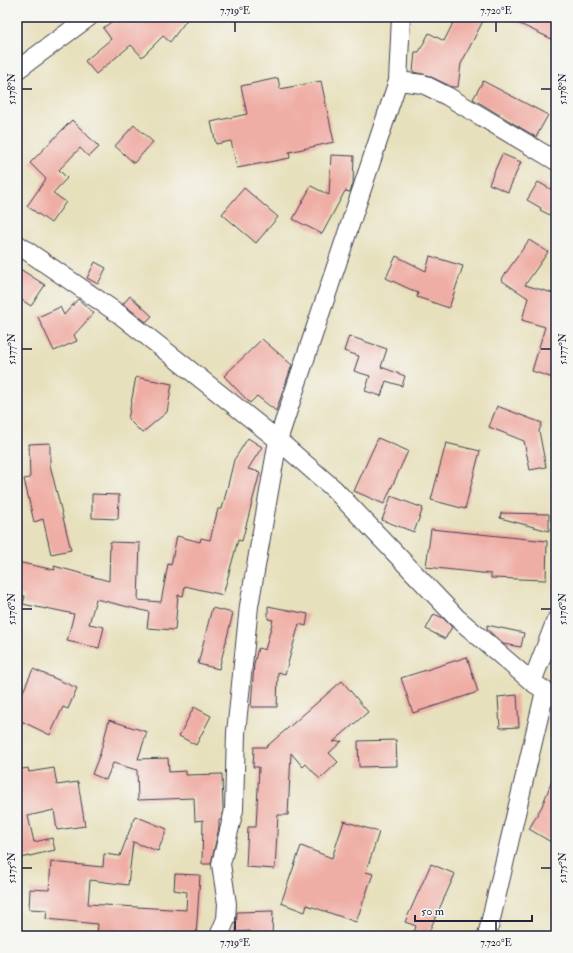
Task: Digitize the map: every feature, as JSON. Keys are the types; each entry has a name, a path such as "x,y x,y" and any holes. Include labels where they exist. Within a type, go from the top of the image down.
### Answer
{"street":[{"path":"17,70 89,17"},
{"path":"219,936 226,919 226,904 221,864 234,810 236,733 249,606 278,440 398,81 401,17"},
{"path":"398,81 423,84 556,161"},
{"path":"17,244 119,314 278,440 334,488 456,617 544,691"},
{"path":"487,936 544,691 556,620"}],"building":[{"path":"118,17 189,17 170,42 163,36 142,57 131,45 96,74 85,61 111,39 103,28"},
{"path":"456,17 485,17 461,64 458,87 452,87 427,75 413,72 415,52 419,52 429,33 444,41"},
{"path":"505,17 556,17 556,41"},
{"path":"278,78 280,89 321,81 334,142 289,152 290,158 237,168 231,141 216,144 211,122 247,114 241,86"},
{"path":"483,81 548,115 536,137 473,99"},
{"path":"72,120 99,147 89,157 80,148 59,170 67,178 53,193 66,202 51,223 27,206 46,179 30,163"},
{"path":"134,125 153,142 134,163 115,146"},
{"path":"502,154 521,162 508,192 489,184"},
{"path":"331,155 354,156 353,184 350,192 345,191 322,234 293,219 311,186 329,195"},
{"path":"538,182 556,192 556,218 540,210 541,208 527,200"},
{"path":"244,188 278,217 256,243 222,214"},
{"path":"529,240 548,252 525,285 556,294 556,379 532,371 545,327 522,320 528,298 501,280"},
{"path":"396,256 426,271 430,256 463,266 449,308 417,297 418,293 386,278"},
{"path":"95,262 106,268 98,284 87,278"},
{"path":"17,267 45,285 31,306 17,297"},
{"path":"130,296 152,316 146,322 123,304"},
{"path":"78,299 94,313 74,335 77,341 54,351 38,317 60,307 64,315"},
{"path":"349,336 387,349 381,367 405,376 402,386 386,381 381,396 365,391 370,376 354,371 359,356 344,351"},
{"path":"262,339 292,365 276,411 257,396 250,403 224,376"},
{"path":"136,377 172,384 167,412 142,433 128,419"},
{"path":"497,406 542,423 539,431 546,467 530,470 524,441 489,427"},
{"path":"248,438 262,447 248,469 260,472 242,541 238,540 223,595 185,586 183,596 178,595 175,630 147,628 149,612 96,599 89,624 104,627 99,648 67,641 74,614 23,604 25,596 17,594 17,562 55,570 54,566 109,581 110,542 140,543 138,600 161,602 168,564 171,565 177,536 200,542 201,538 210,540 218,509 222,509 234,460"},
{"path":"378,438 408,451 384,504 354,491"},
{"path":"50,443 50,465 71,550 51,554 43,519 34,522 24,479 30,478 29,444"},
{"path":"446,443 480,451 465,509 431,500"},
{"path":"92,494 119,495 118,519 92,518"},
{"path":"391,496 423,508 414,532 382,520"},
{"path":"501,513 549,514 549,531 500,518"},
{"path":"431,529 547,541 546,580 491,578 491,574 426,567"},
{"path":"268,606 308,614 306,626 299,624 285,674 278,672 277,707 251,707 254,664 258,648 265,650 273,620 268,619"},
{"path":"212,608 233,613 219,669 198,664"},
{"path":"434,614 443,618 452,627 445,639 426,629"},
{"path":"487,625 524,633 521,647 503,644 487,629"},
{"path":"467,657 478,692 413,713 401,678"},
{"path":"33,669 77,688 68,709 63,707 50,735 17,719 17,694 21,696"},
{"path":"342,681 368,712 333,742 342,741 329,753 338,762 320,779 306,764 303,767 291,753 288,815 278,815 275,869 246,867 248,827 256,827 259,767 253,767 254,747 266,747"},
{"path":"517,695 519,727 500,728 498,697"},
{"path":"194,707 211,716 196,745 179,736"},
{"path":"109,720 147,732 138,759 168,758 169,772 186,771 186,775 222,774 223,809 221,820 219,820 219,827 211,864 202,864 203,820 195,821 194,798 138,800 137,770 113,763 106,780 92,774 100,754"},
{"path":"396,740 397,766 359,767 358,741"},
{"path":"28,768 29,772 54,768 57,785 78,782 85,826 57,830 54,810 28,816 34,842 52,838 55,850 17,859 17,770"},
{"path":"555,773 556,845 529,829 542,806"},
{"path":"135,816 167,829 158,851 133,842 128,885 90,880 88,904 186,910 187,892 174,890 175,874 200,875 196,936 97,936 98,924 46,919 47,910 29,909 30,889 49,890 51,862 103,867 104,854 120,856"},
{"path":"344,821 379,832 366,872 373,874 356,922 307,905 305,912 281,903 301,846 332,858"},
{"path":"431,864 455,874 427,936 413,936 416,926 405,922"},
{"path":"273,911 272,936 250,936 250,931 236,932 237,912"}]}
